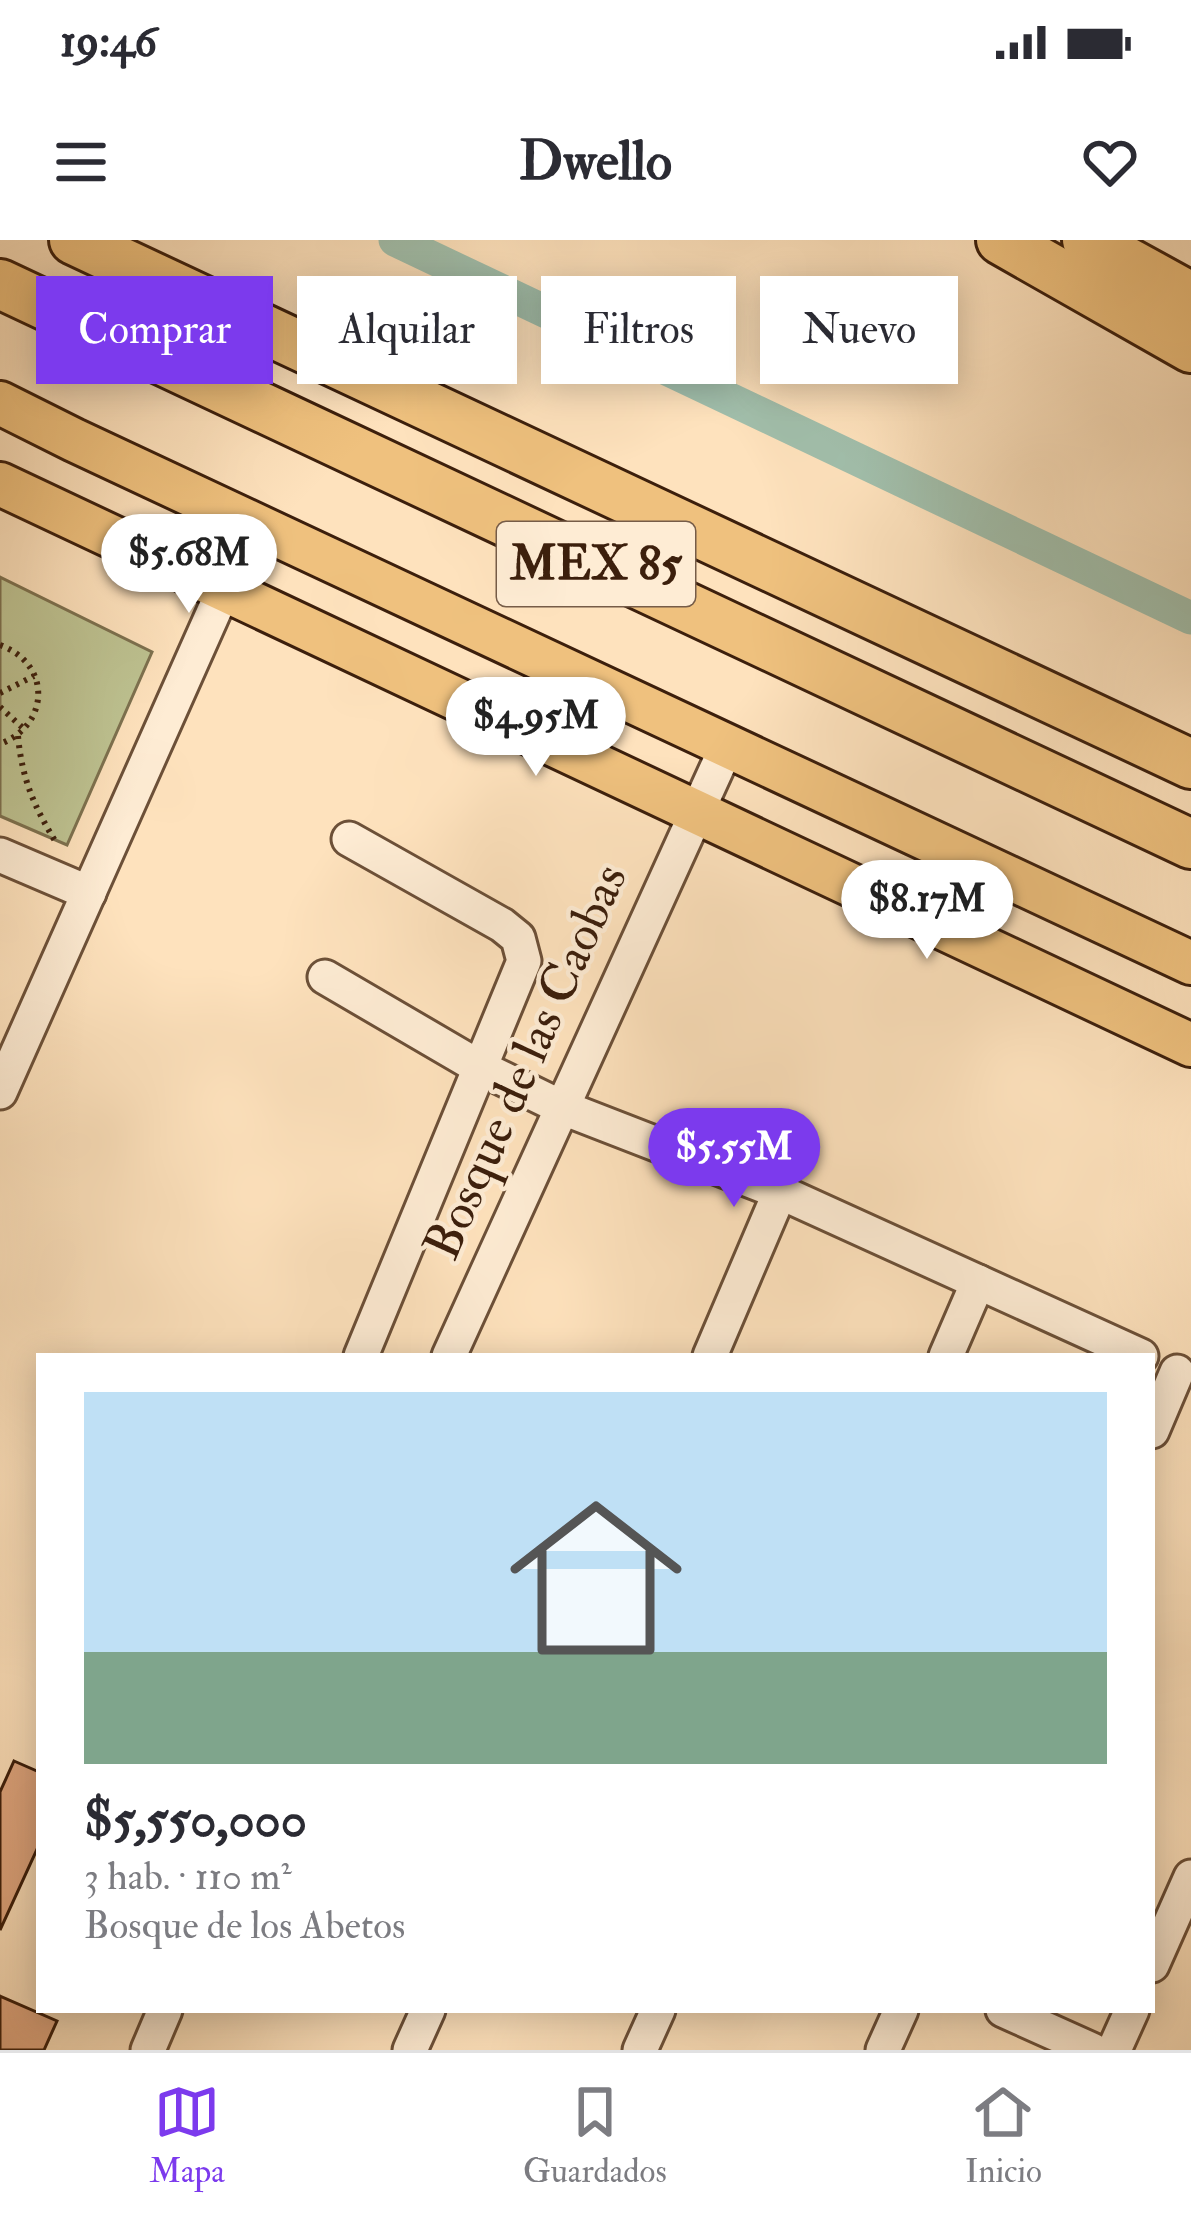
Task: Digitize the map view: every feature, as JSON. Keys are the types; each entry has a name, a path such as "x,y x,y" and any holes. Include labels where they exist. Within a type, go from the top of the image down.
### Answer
{"highway":[{"name":"MEX 85","path":"74,240 1191,764"},
{"path":"1001,240 1191,348"},
{"path":"1087,240 1191,297"},
{"name":"MEX 85","path":"0,284 1191,844"}],"main road":[{"path":"0,403 1191,963"},
{"path":"0,484 1191,1045"}],"street":[{"path":"0,1092 224,590"},
{"name":"Bosque de las Caobas","path":"449,1353 727,746"},
{"path":"349,839 502,925 518,938 524,962 362,1353"},
{"path":"0,855 89,893"},
{"path":"325,977 479,1067 561,1107 780,1192 1134,1353"},
{"path":"711,1353 780,1192"},
{"path":"947,1353 977,1282"},
{"path":"1155,1422 1173,1371"},
{"path":"1155,1958 1191,1877"},
{"path":"148,2050 164,2013"},
{"path":"410,2050 427,2013"},
{"path":"640,2050 657,2013"},
{"path":"883,2050 900,2013"},
{"path":"1010,2013 1092,2050"},
{"path":"1114,2050 1131,2013"}],"path":[{"path":"0,646 26,661 39,692 37,709 21,732 0,744"},
{"path":"0,693 35,676"},
{"path":"0,707 21,732 21,771 38,814 89,893"}],"green space":[{"path":"0,577 152,652 67,845 0,816"}],"building":[{"path":"14,1761 36,1771 36,1852 0,1930 0,1792"},
{"path":"0,1996 57,2021 44,2050 0,2050"}],"waterway":[{"path":"395,240 1191,618"}]}
